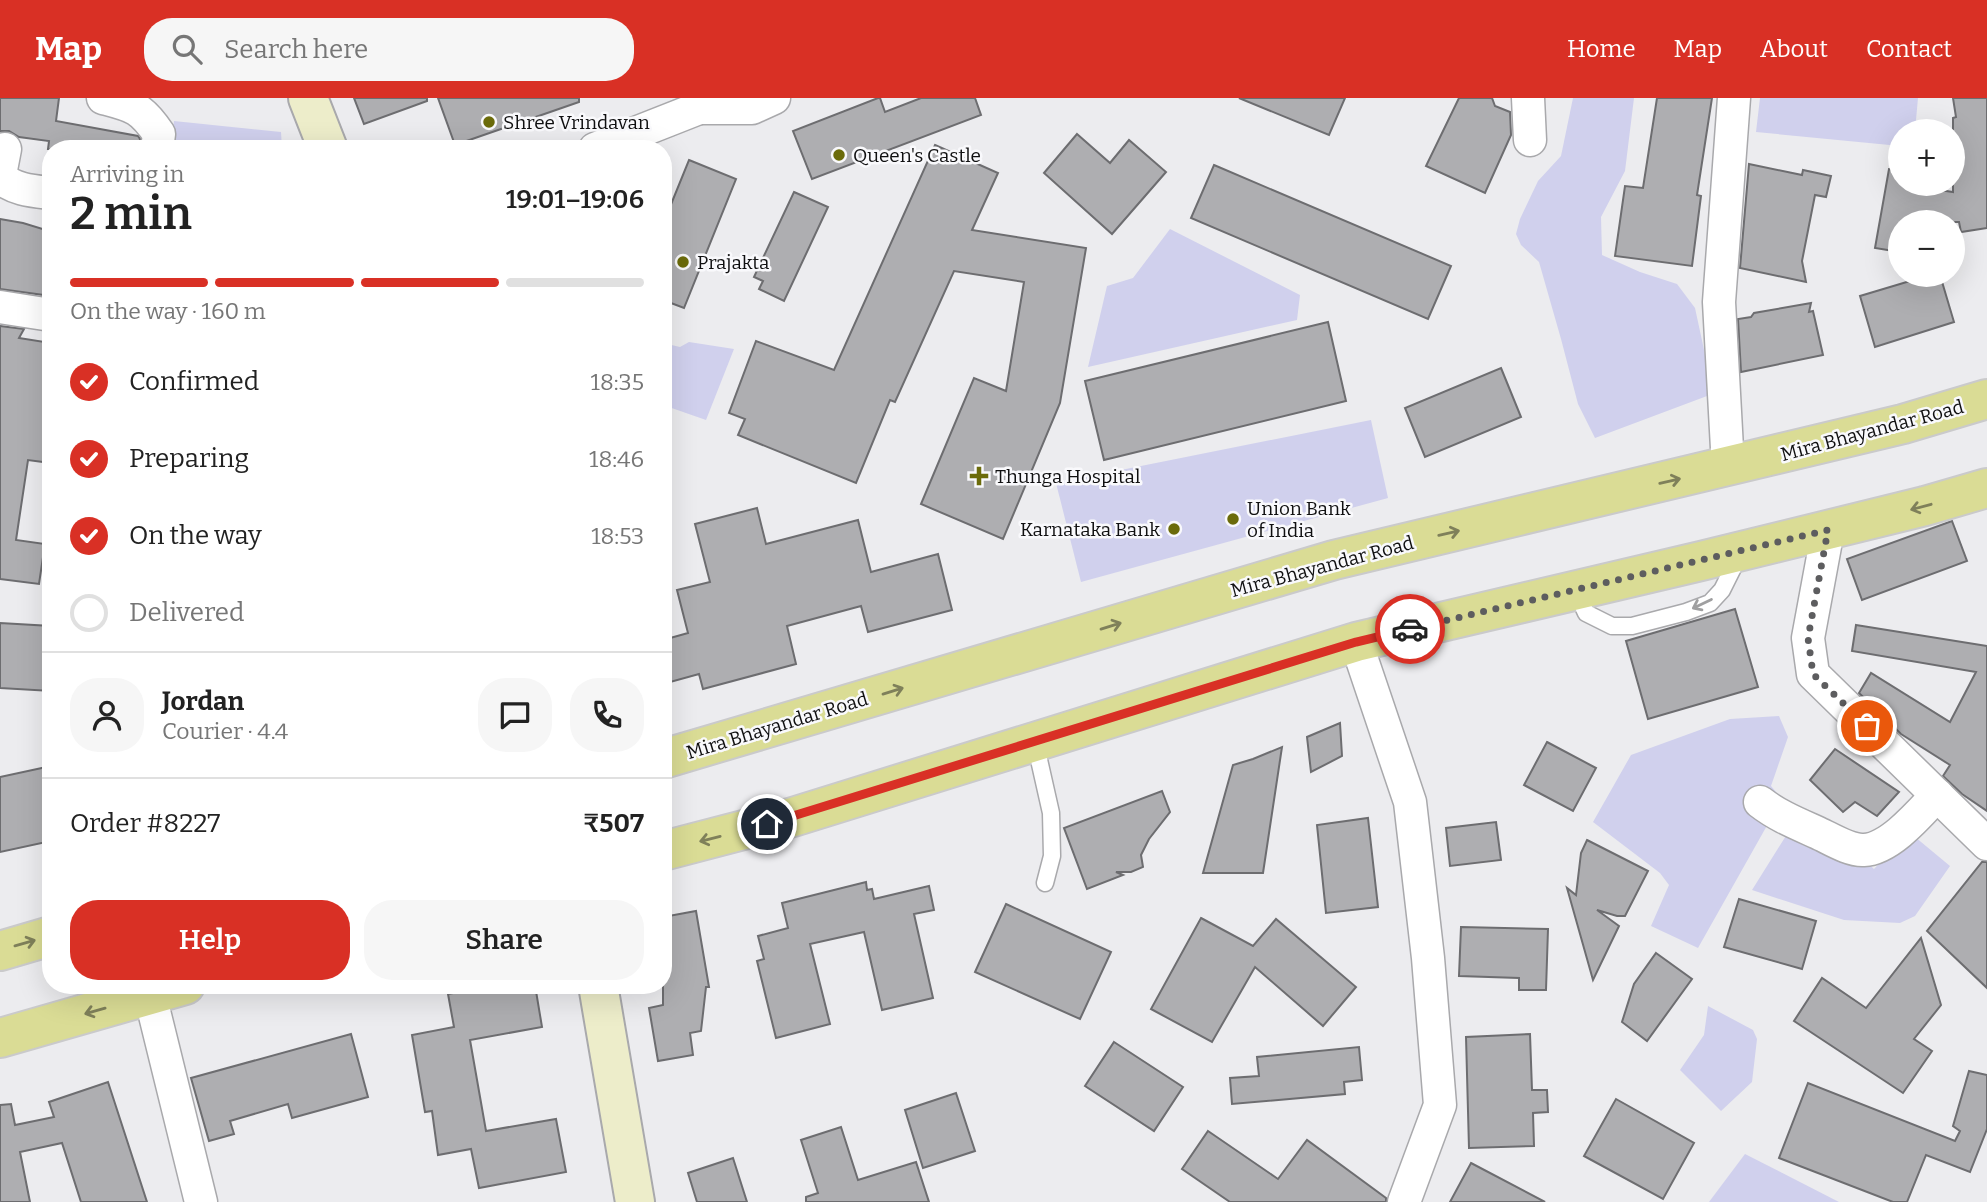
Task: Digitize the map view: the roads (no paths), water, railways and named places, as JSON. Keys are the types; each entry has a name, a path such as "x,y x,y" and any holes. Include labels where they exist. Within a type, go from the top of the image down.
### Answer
{"main road":[{"name":"Mira Bhayandar Road","path":"672,756 1334,560 1903,424 1987,399"},
{"path":"672,848 793,817 1356,642 1828,530 1987,488"},
{"path":"0,951 42,939"},
{"path":"0,1038 153,994"}],"street":[{"path":"103,98 134,106 148,118 159,134 158,140"},
{"path":"308,98 324,140"},
{"path":"1528,98 1530,140"},
{"path":"1728,467 1719,302 1734,98"},
{"path":"615,140 690,106 758,101"},
{"path":"2,167 7,184 42,192"},
{"path":"0,307 42,314"},
{"path":"0,328 42,335"},
{"path":"1828,530 1808,638 1813,674 1987,844"},
{"path":"1356,642 1409,802 1428,958 1440,1105 1404,1202"},
{"path":"1760,802 1795,823 1863,851 1878,847 1891,839 1937,795"},
{"path":"168,994 201,1202"},
{"path":"599,994 635,1202"}],"lane":[{"path":"1035,742 1051,813 1052,856 1045,883"}],"place":[{"name":"Shree Vrindavan","path":"489,122"},
{"name":"Queen's Castle","path":"839,155"},
{"name":"Prajakta","path":"683,262"},
{"name":"Thunga Hospital","path":"979,476"},
{"name":"Union Bank of India","path":"1233,519"},
{"name":"Karnataka Bank","path":"1174,529"}]}
